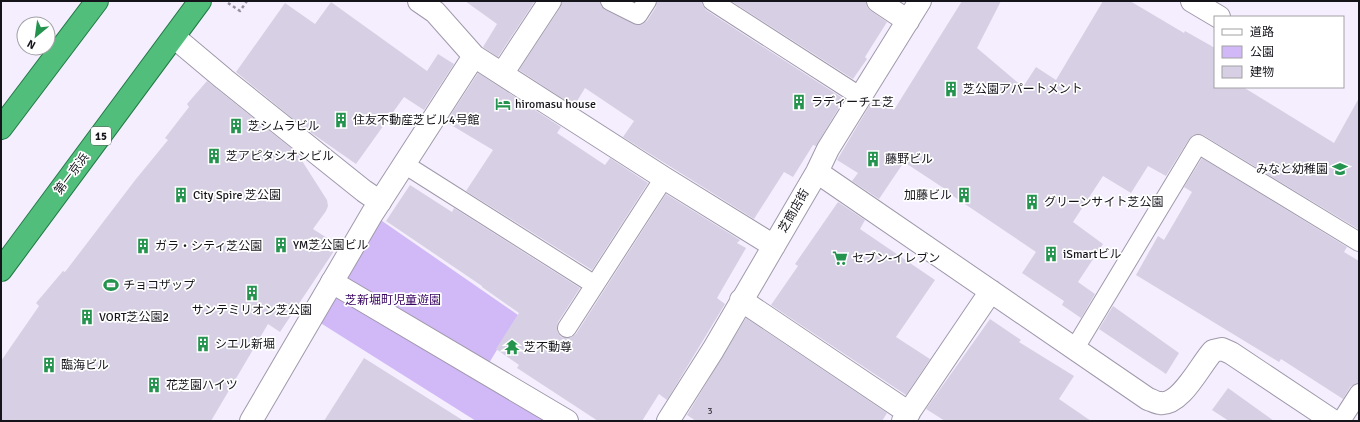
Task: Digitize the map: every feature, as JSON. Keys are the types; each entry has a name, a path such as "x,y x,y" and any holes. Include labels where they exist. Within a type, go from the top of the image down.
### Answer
{"highway":[{"path":"1,128 97,1"},
{"name":"第一京浜","path":"1,270 200,1"}],"street":[{"path":"419,1 435,12 474,56 664,178 774,246"},
{"path":"502,74 550,1"},
{"path":"878,1 908,21"},
{"name":"芝商店街","path":"668,421 713,350 817,172 828,149 920,1"},
{"path":"1192,1 1216,16"},
{"path":"174,37 230,84 364,191 380,202"},
{"path":"251,421 380,202 474,56"},
{"path":"817,172 1148,399 1160,404 1172,402 1181,394 1213,351 1222,349 1231,353 1333,421"},
{"path":"332,282 567,421"},
{"path":"741,300 906,417 991,291"}],"lane":[{"path":"610,1 638,15 647,1"},
{"path":"712,1 861,97"},
{"path":"1075,348 1198,144 1359,242"},
{"path":"404,164 595,285"},
{"path":"567,328 664,178"},
{"path":"1340,421 1359,393"}],"path":[{"path":"226,1 240,11 248,1"}],"green space":[{"name":"芝新堀町児童遊園","path":"372,214 518,315 486,368 566,421 476,421 311,317"}],"building":[{"path":"465,1 535,1 498,57 483,47 497,24"},
{"path":"562,1 600,1 601,6 605,10 638,25 647,21 656,7 657,1 702,1 706,10 844,99 816,146 813,145 793,177 784,172 754,219 623,137 634,121 585,88 574,106 519,70 560,8"},
{"path":"731,1 866,1 867,7 871,11 887,22 865,57 867,59 853,79"},
{"path":"962,1 1001,1 977,48 1023,87 1036,67 1056,80 1103,1 1130,1 1184,33 1185,31 1214,47 1214,88 1245,88 1334,143 1359,98 1359,228 1358,229 1203,135 1193,135 1166,176 1148,166 1131,193 1103,176 1073,222 1103,244 1078,282 1095,294 1081,318 1062,305 1064,301 1022,273 1036,252 904,162 879,199 852,181 858,173 837,160 874,98 894,110"},
{"name":"住友不動産芝ビル4号館","path":"331,2 427,71 438,54 454,64 424,110 404,97 356,164 303,127 236,72 285,3 315,24"},
{"path":"478,73 561,127 557,133 605,165 610,158 648,183 592,270 466,191 493,150 446,122"},
{"path":"207,81 297,153 327,200 328,206 326,211 313,229 338,245 280,332 268,324 211,421 1,421 1,361 39,306 36,303 63,271 65,272 136,179 168,140 165,138 189,107 187,104"},
{"path":"1202,158 1347,247 1344,252 1359,261 1359,383 1350,387 1343,399 1281,359 1279,362 1136,275 1158,236 1164,240 1192,192 1184,187"},
{"path":"410,185 452,212 454,208 580,288 558,322 558,333 561,337 566,338 576,334 666,194 740,240 737,243 746,248 717,298 725,304 667,400 659,394 642,421 598,421 517,368 519,365 496,349 519,313 386,221"},
{"path":"838,202 865,220 860,229 935,280 896,337 930,359 906,395 771,305 798,266 795,264"},
{"path":"1113,306 1179,353 1166,374 1099,329"},
{"path":"746,318 887,413 882,421 696,421 687,415"},
{"path":"990,319 1021,340 1019,342 1074,376 1059,399 1091,421 945,421 926,409"},
{"path":"364,358 464,421 324,421"},
{"path":"1228,388 1274,421 1229,421 1212,410"}],"place":[{"name":"芝公園アパートメント","path":"951,89"},
{"name":"ラディーチェ芝","path":"799,102"},
{"name":"hiromasu house","path":"503,104"},
{"name":"住友不動産芝ビル4号館","path":"341,120"},
{"name":"芝シムラビル","path":"236,126"},
{"name":"芝アピタシオンビル","path":"214,156"},
{"name":"藤野ビル","path":"873,159"},
{"name":"みなと幼稚園","path":"1340,169"},
{"name":"City Spire 芝公園","path":"181,195"},
{"name":"加藤ビル","path":"964,195"},
{"name":"グリーンサイト芝公園","path":"1032,202"},
{"name":"YM芝公園ビル","path":"281,245"},
{"name":"ガラ・シティ芝公園","path":"143,246"},
{"name":"iSmartビル","path":"1051,254"},
{"name":"セブン-イレブン","path":"840,258"},
{"name":"チョコザップ","path":"111,285"},
{"name":"サンテミリオン芝公園","path":"252,293"},
{"name":"VORT芝公園2","path":"87,317"},
{"name":"シエル新堀","path":"203,344"},
{"name":"芝不動尊","path":"512,347"},
{"name":"臨海ビル","path":"49,365"},
{"name":"花芝園ハイツ","path":"154,385"}]}
